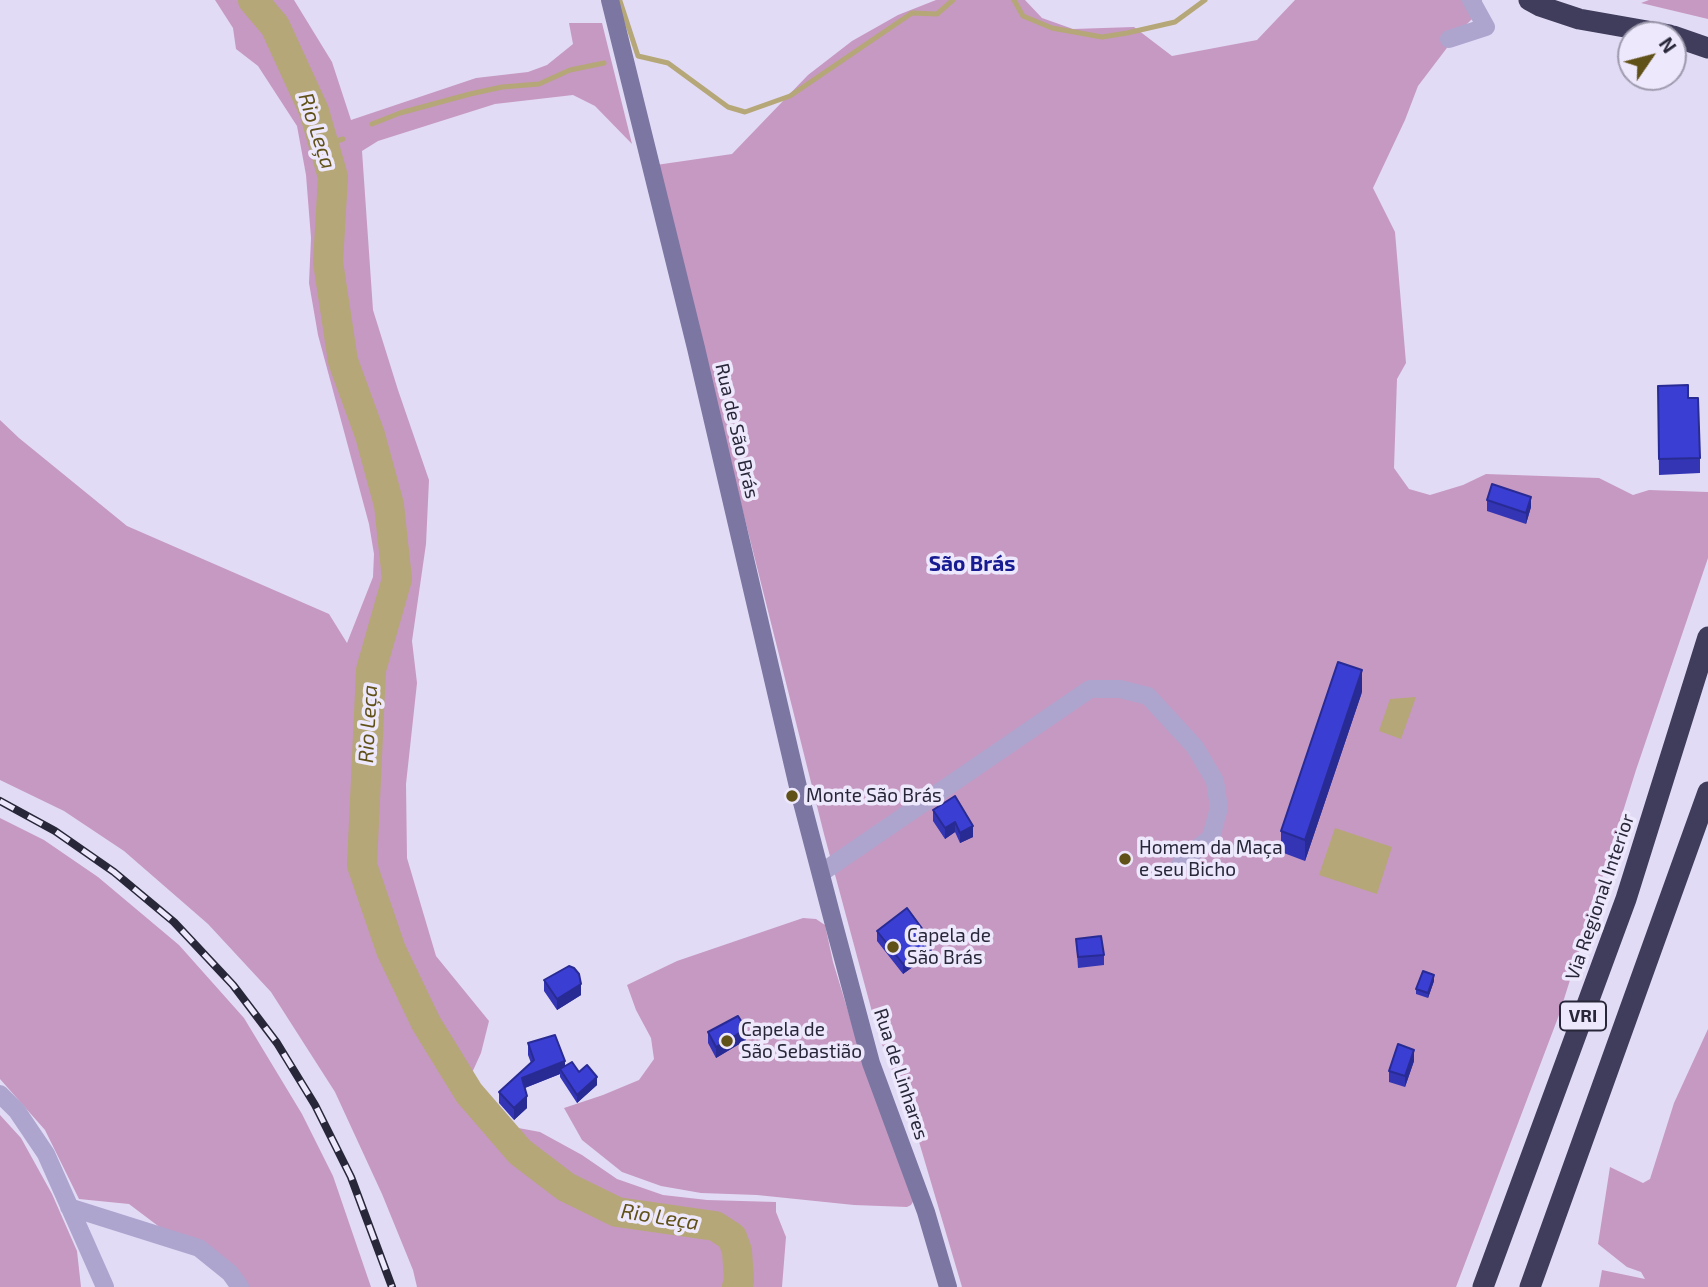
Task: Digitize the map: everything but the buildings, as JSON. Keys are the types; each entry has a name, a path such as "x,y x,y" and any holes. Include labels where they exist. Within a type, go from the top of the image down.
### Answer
{"highway":[{"path":"1529,0 1579,19 1617,26"},
{"path":"1687,40 1708,48"},
{"name":"Via Regional Interior","path":"1483,1287 1626,899 1708,637"},
{"name":"VRI","path":"1530,1287 1704,813 1708,792"}],"main road":[{"name":"Rua de São Brás","path":"610,0 696,348 799,791 821,873"},
{"name":"Rua de Linhares","path":"821,873 871,1063 926,1212 948,1287"}],"street":[{"path":"1449,39 1486,27 1471,0"},
{"path":"821,873 1090,689 1120,688 1148,696 1195,747 1215,781 1219,808 1211,837 1181,863"},
{"path":"0,1094 17,1111 46,1154 105,1287"},
{"path":"69,1207 199,1248 230,1273 240,1287"}],"shaded area":[{"path":"215,0 294,0 332,62 351,120 476,78 528,72 547,65 573,44 569,23 602,23 632,144 595,106 573,95 495,104 378,141 362,151 373,310 429,480 426,544 412,641 417,683 406,784 407,858 436,956 489,1021 481,1053 471,1075 513,1127 540,1132 582,1155 617,1179 663,1195 707,1200 776,1202 776,1212 786,1237 782,1287 417,1287 413,1270 382,1194 335,1092 271,992 208,924 124,851 64,811 0,780 0,420 127,526 329,614 347,643 373,577 374,554 369,524 318,335 309,283 311,238 306,175 297,126 258,66 236,49 233,28"},
{"path":"936,0 1025,0 1042,18 1073,29 1134,27 1172,56 1257,40 1295,0 1482,0 1479,12 1459,32 1418,86 1373,188 1395,232 1406,363 1397,379 1394,468 1409,489 1430,495 1463,485 1486,474 1599,478 1633,495 1649,490 1708,492 1708,558 1636,770 1559,1015 1456,1287 962,1287 917,1135 878,1034 824,834 656,165 732,154 808,75 852,41 898,15"},
{"path":"1649,0 1708,0 1708,19 1641,3"},
{"path":"1416,697 1401,739 1379,731 1390,699"},
{"path":"0,818 44,840 98,877 179,945 244,1018 302,1114 333,1176 371,1287 239,1287 129,1204 79,1199 45,1130 0,1079"},
{"path":"1335,828 1392,847 1377,894 1319,875"},
{"path":"803,918 816,919 825,925 833,962 870,1083 914,1200 911,1205 854,1205 757,1195 701,1193 661,1186 622,1172 582,1140 564,1108 639,1080 654,1059 651,1038 636,1010 627,985 677,961"},
{"path":"1708,1029 1708,1287 1599,1287 1602,1270 1645,1279 1641,1272 1627,1267 1598,1244 1610,1167 1643,1183 1650,1179 1674,1103"},
{"path":"0,1115 21,1138 52,1194 77,1251 81,1287 0,1287"}],"waterway":[{"name":"Rio Leça","path":"253,0 275,26 314,111 333,177 328,262 343,361 370,435 389,505 397,579 371,670 362,865 391,950 426,1023 469,1093 520,1152 566,1187 617,1212 715,1226 732,1237 737,1251 737,1287"},
{"path":"620,1 638,56 668,63 728,107 745,112 790,96 912,13 937,14 953,0"},
{"path":"1014,0 1023,16 1052,28 1102,37 1175,22 1205,0"},
{"path":"372,124 400,113 470,94 502,87 539,84 570,70 604,63"},
{"path":"324,145 343,139"}],"railway":[{"path":"0,801 55,831 114,872 174,922 233,985 277,1043 315,1105 351,1177 392,1287"}],"place":[{"name":"Monte São Brás","path":"792,796"},
{"name":"Homem da Maça e seu Bicho","path":"1125,859"},
{"name":"Capela de São Brás","path":"893,947"},
{"name":"Capela de São Sebastião","path":"727,1041"}],"district":[{"name":"São Brás","path":"972,564"}]}
